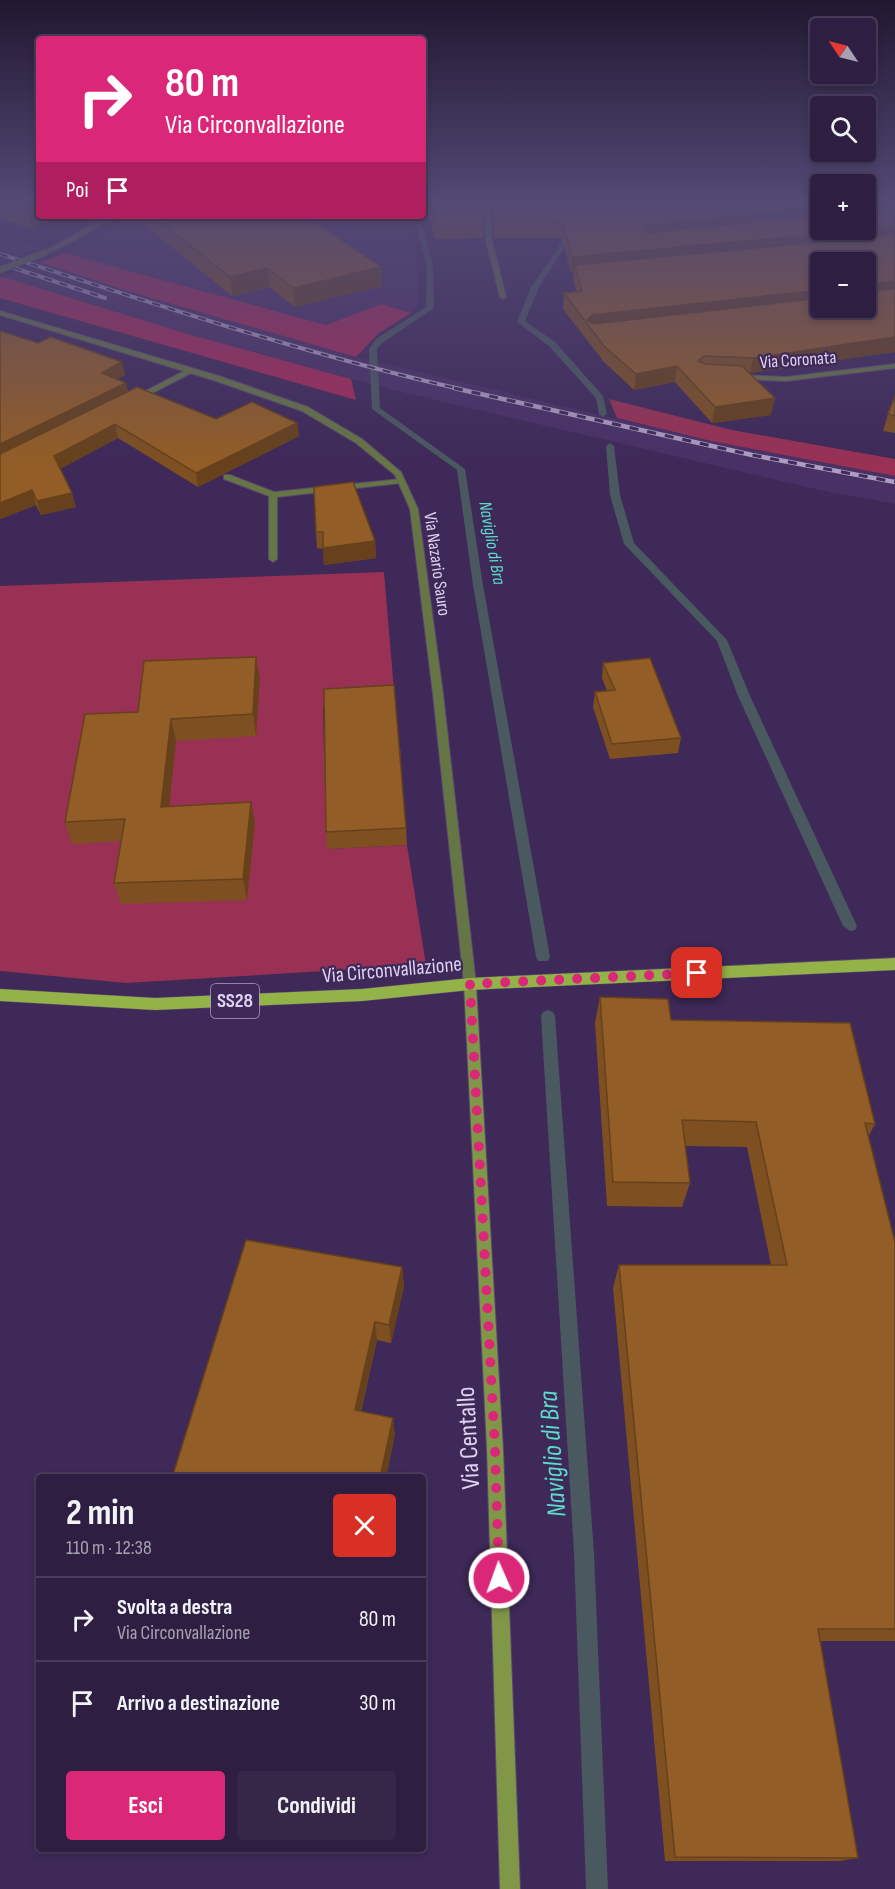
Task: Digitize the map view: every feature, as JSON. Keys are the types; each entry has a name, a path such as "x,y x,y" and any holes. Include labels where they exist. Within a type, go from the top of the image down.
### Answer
{"main road":[{"name":"Via Circonvallazione","path":"0,995 155,1005 362,995 470,984 895,963"},
{"name":"Via Centallo","path":"470,984 495,1449 510,1889"}],"street":[{"path":"500,286 503,297"},
{"name":"Via Nazario Sauro","path":"0,313 191,371 305,409 359,441 398,474 414,509 438,693 470,984"},
{"name":"Via Coronata","path":"726,377 786,379 895,366"},
{"path":"127,403 191,371"},
{"path":"227,477 273,495 401,481"},
{"path":"273,495 273,559"}],"shaded area":[{"path":"0,286 33,286 188,334 351,379 356,400 0,298"},
{"path":"33,286 113,286 356,357 711,441 895,476 895,504 819,490 389,389 188,334"},
{"path":"113,286 185,286 326,325 381,304 411,313 379,333 356,357"},
{"path":"185,286 418,286 419,302 411,313 381,304 326,325"},
{"path":"609,399 732,430 895,459 895,476 711,441 617,418"},
{"path":"384,572 395,702 323,707 324,750 400,746 403,792 327,849 407,845 426,965 126,983 0,971 0,586"}],"building":[{"path":"581,286 810,286 810,291 592,315 587,320 593,324 810,299 810,318 876,318 876,290 895,289 895,337 753,358 704,356 698,361 705,364 742,366 775,398 715,407 677,366 636,374 605,347 564,293 582,291"},
{"path":"0,331 38,343 51,337 122,362 102,373 126,383 0,444"},
{"path":"137,387 216,419 252,402 297,423 196,473 115,424 54,456 72,493 37,501 32,490 0,503 0,454"},
{"path":"895,396 895,416 888,414"},
{"path":"353,482 375,541 323,548 323,532 316,532 314,487"},
{"path":"256,657 253,714 171,719 161,807 251,802 243,879 114,883 125,819 65,822 85,714 138,712 144,661"},
{"path":"650,658 681,738 612,744 595,692 615,690 603,663"},
{"path":"394,685 406,828 326,832 324,689"},
{"path":"600,997 668,999 671,1020 850,1023 875,1124 865,1123 895,1242 895,1629 818,1629 858,1858 675,1857 619,1265 787,1265 756,1122 682,1120 690,1183 613,1182"},
{"path":"246,1240 402,1267 389,1325 375,1322 355,1410 393,1418 381,1474 173,1474"}],"waterway":[{"name":"Naviglio di Bra","path":"430,286 430,308 379,341 373,349 376,409 461,469 478,585 543,957"},
{"path":"536,286 521,322 552,344 600,398 603,414"},
{"path":"610,446 615,495 629,544 722,640 744,696 850,926"},
{"name":"Naviglio di Bra","path":"548,1016 584,1553 597,1889"}],"railway":[{"path":"69,286 105,298"},
{"path":"100,286 286,344 460,389"},
{"path":"454,388 752,455 895,482"}],"route":[{"path":"499,1578 495,1449 470,1022 470,984 697,973"}]}
